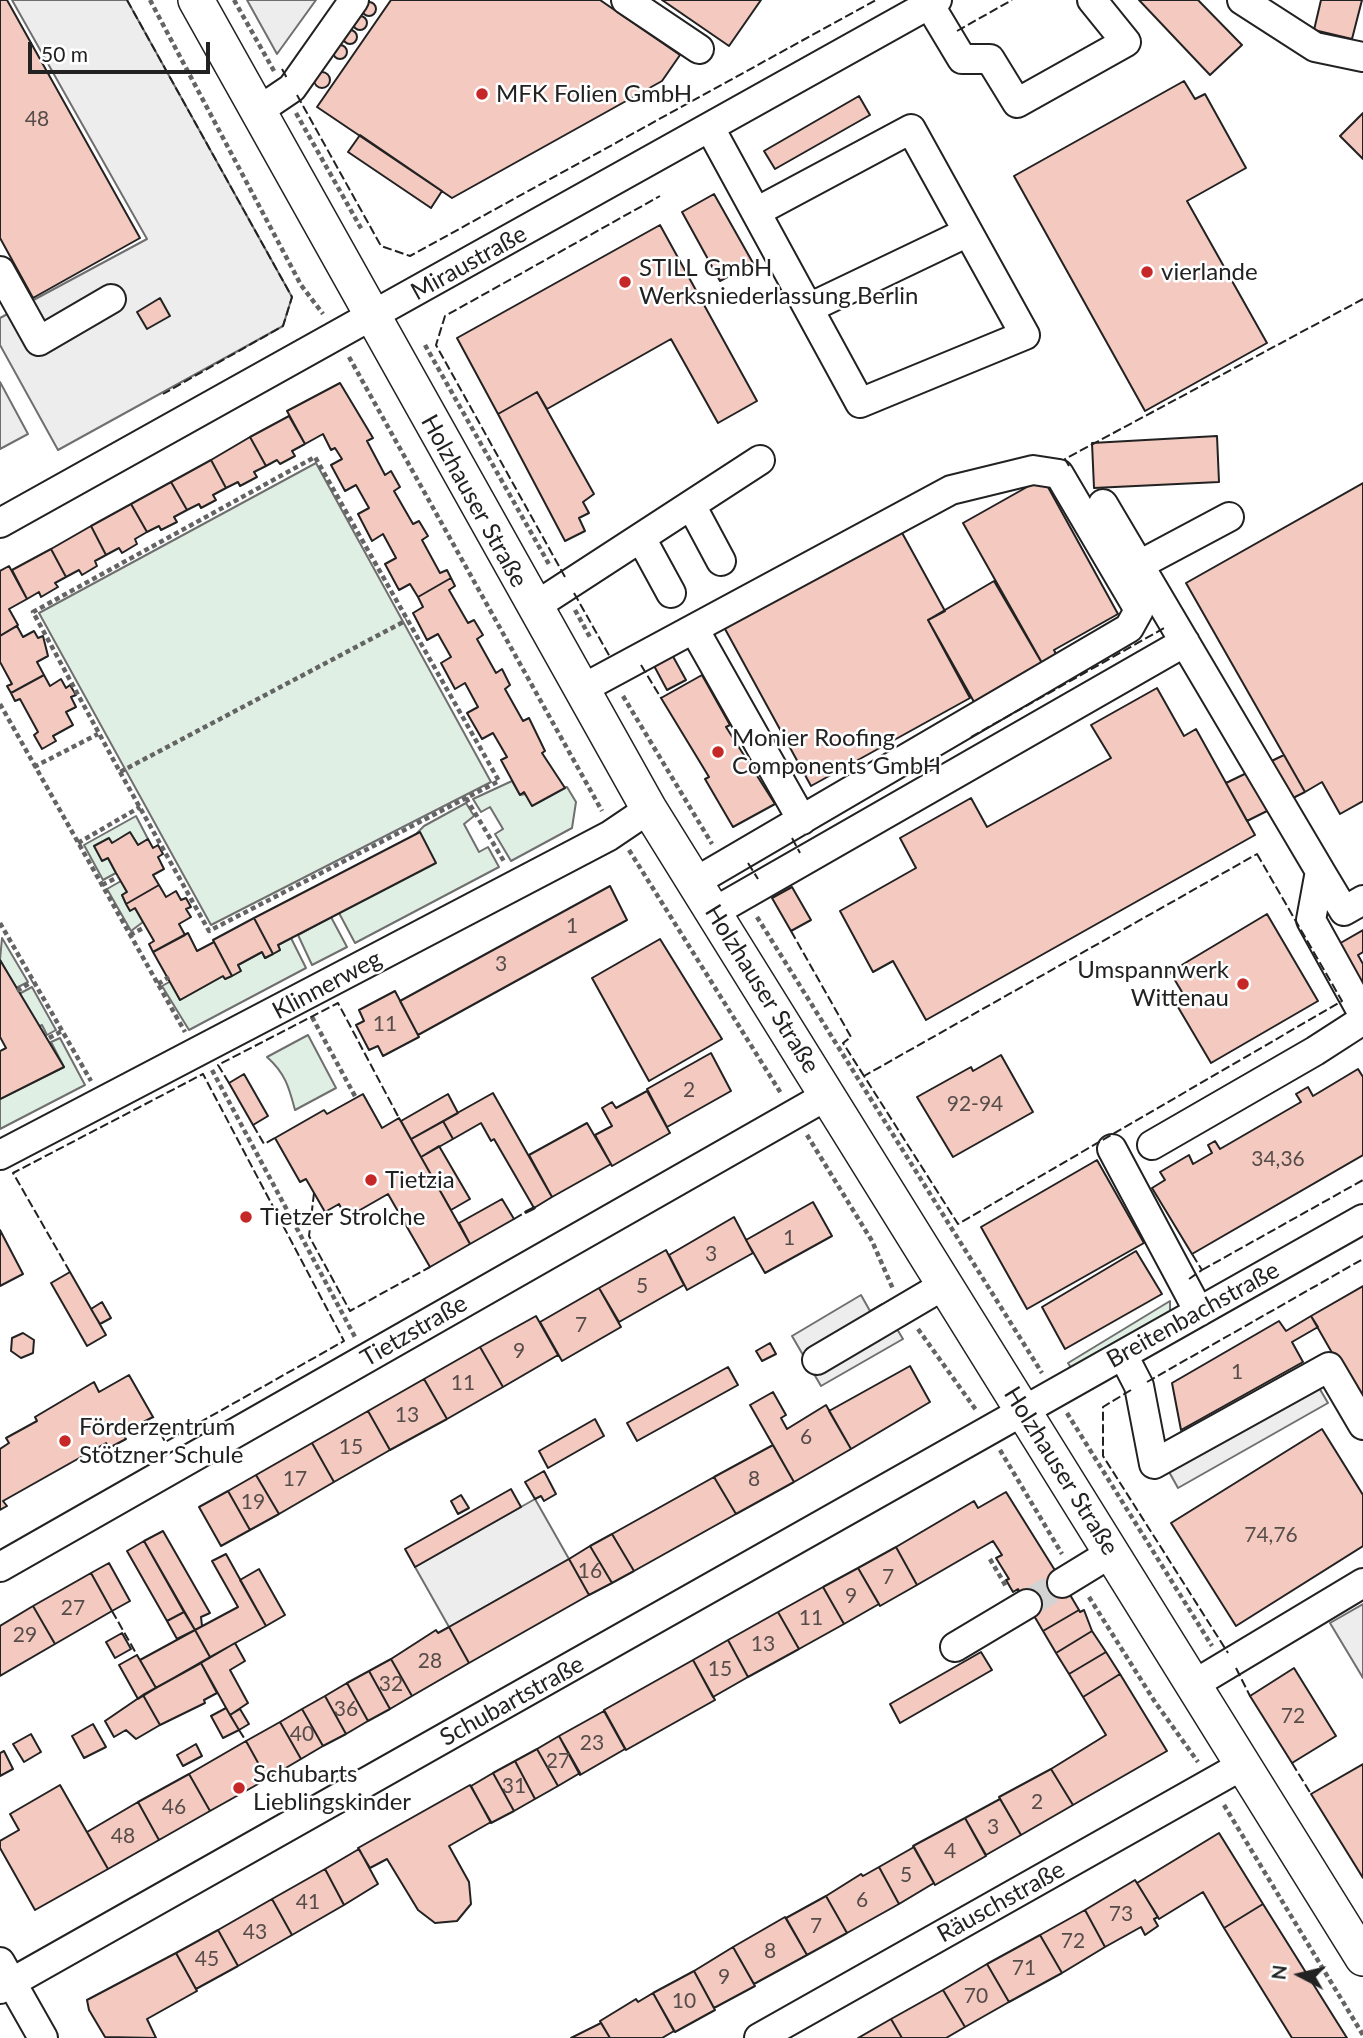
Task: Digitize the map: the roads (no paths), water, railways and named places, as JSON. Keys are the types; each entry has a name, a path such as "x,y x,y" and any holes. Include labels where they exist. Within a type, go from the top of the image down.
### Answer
{"main road":[{"name":"Holzhauser Straße","path":"196,0 272,102 371,317 649,809 1363,1958"}],"street":[{"path":"272,102 354,0"},
{"path":"625,0 699,49"},
{"path":"933,2 962,59 990,59 1017,103 1126,42 1092,0"},
{"path":"1242,0 1315,47 1363,57"},
{"name":"Miraustraße","path":"0,523 933,2"},
{"path":"710,128 860,403 1025,335 911,129 756,212"},
{"path":"808,308 968,232"},
{"path":"0,271 39,341 111,299"},
{"path":"534,607 760,460"},
{"path":"580,690 951,490 1033,470 1059,474 1139,610 1129,628 695,882"},
{"path":"1103,504 1344,911 1363,900"},
{"path":"691,505 721,561"},
{"path":"1139,565 1229,517"},
{"path":"641,538 671,593"},
{"path":"694,629 802,820"},
{"path":"714,912 1185,642"},
{"name":"Klinnerweg","path":"0,1154 608,836 649,809"},
{"path":"1320,871 1311,920 1363,1014"},
{"path":"1152,1144 1315,1051 1363,1020"},
{"name":"Tietzstraße","path":"0,1567 828,1095"},
{"path":"1112,1149 1199,1312"},
{"name":"Breitenbachstraße","path":"1024,1411 1363,1219"},
{"path":"817,1360 946,1284"},
{"path":"1123,1355 1139,1386 1154,1464 1329,1367 1363,1425"},
{"name":"Schubartstraße","path":"4,1978 1024,1411"},
{"path":"1069,1579 1111,1553"},
{"path":"1194,1685 1363,1583"},
{"path":"955,1647 1023,1607"},
{"name":"Räuschstraße","path":"759,2038 1243,1765"},
{"path":"4,1978 43,2038"}],"tunnel":[{"path":"1027,1604 1062,1583"}],"place":[{"name":"MFK Folien GmbH","path":"482,94"},
{"name":"vierlande","path":"1147,272"},
{"name":"STILL GmbH Werksniederlassung Berlin","path":"625,282"},
{"name":"Monier Roofing Components GmbH","path":"718,752"},
{"name":"Umspannwerk Wittenau","path":"1243,984"},
{"name":"Tietzia","path":"371,1180"},
{"name":"Tietzer Strolche","path":"246,1217"},
{"name":"Förderzentrum Stötzner Schule","path":"65,1441"},
{"name":"Schubarts Lieblingskinder","path":"239,1788"}]}
